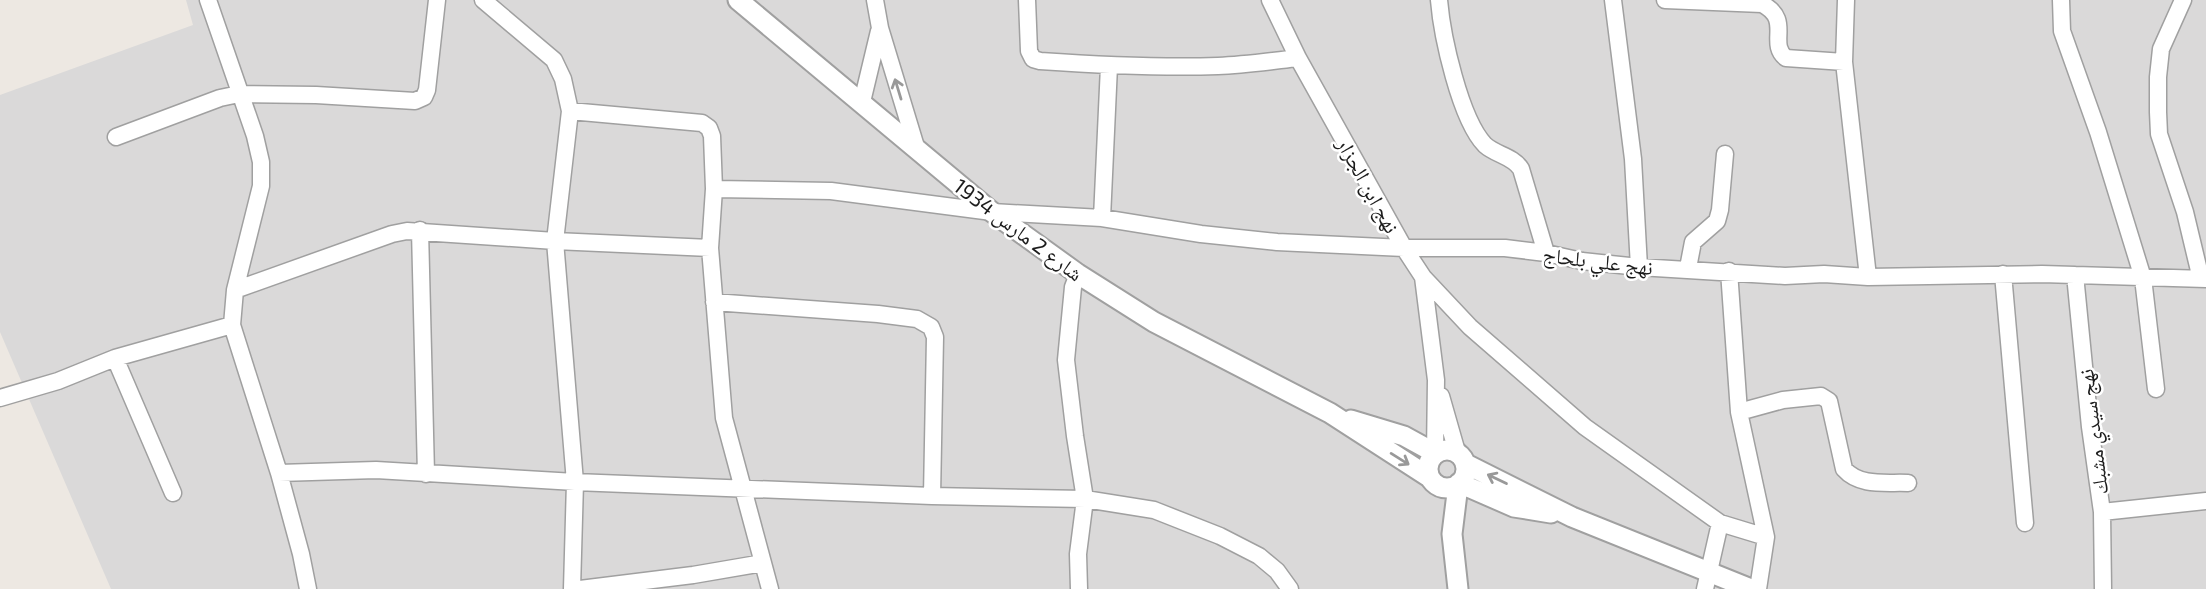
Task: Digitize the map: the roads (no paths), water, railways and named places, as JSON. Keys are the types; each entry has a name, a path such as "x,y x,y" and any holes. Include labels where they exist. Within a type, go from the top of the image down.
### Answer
{"street":[{"path":"208,0 261,162 261,186 235,290 232,325 279,473 308,589"},
{"path":"116,137 220,98 239,94 415,101 424,97 428,90 437,0"},
{"path":"483,0 554,60 563,79 570,111 555,241 575,482 572,589"},
{"name":"شارع 2 مارس 1934","path":"738,0 992,212 1078,274 1154,322 1330,413 1432,481"},
{"path":"875,0 880,28 917,150"},
{"path":"1027,0 1029,51 1034,59 1109,66 1221,66 1298,58"},
{"name":"نهج ابن الجزار","path":"1270,0 1298,58 1404,248 1423,277 1436,380"},
{"path":"1439,0 1454,77 1469,117 1477,135 1486,146 1517,162 1521,169 1546,253"},
{"path":"1613,0 1633,159 1639,267"},
{"path":"1665,0 1762,4 1775,12 1781,54 1786,58 1844,62"},
{"path":"1846,0 1844,62 1868,277"},
{"path":"2061,0 2062,31 2098,132 2143,278 2156,389"},
{"path":"2183,0 2161,49 2158,112 2164,152 2204,279"},
{"path":"862,102 880,28"},
{"path":"1102,218 1109,66"},
{"path":"570,111 702,122 709,128 712,136 714,189 710,248 724,418 770,589"},
{"path":"1688,268 1693,242 1717,221 1726,154"},
{"name":"نهج علي بلحاج","path":"714,189 831,191 992,212 1102,218 1201,234 1277,242 1404,248 1504,248 1639,267 1785,276 2003,274 2204,279"},
{"path":"235,290 392,234 420,230 555,241 710,248"},
{"path":"420,230 426,474"},
{"path":"1729,271 1739,411 1766,537 1758,589"},
{"path":"1078,274 1073,287 1066,360 1074,436 1085,499 1078,554 1079,589"},
{"path":"2003,274 2025,523"},
{"name":"نهج سيدي مشبك","path":"2075,275 2090,427 2102,512 2103,589"},
{"path":"1423,277 1470,327 1585,427 1720,523 1766,537"},
{"path":"714,302 878,314 926,323 933,331 934,337 932,496"},
{"path":"0,398 58,381 115,358 232,325"},
{"path":"115,358 173,493"},
{"path":"1435,453 1436,380"},
{"path":"1436,380 1465,475 1458,484 1452,534 1458,589"},
{"path":"1739,411 1783,400 1821,396 1829,401 1844,469 1850,476 1860,481 1908,483"},
{"name":"شارع 2 مارس 1934","path":"1330,413 1404,436 1435,453"},
{"path":"1452,534 1427,464 1435,453 1446,449 1573,517 1707,581 1751,589"},
{"path":"279,473 376,470 575,482 1085,499 1154,510 1220,536 1259,556 1277,570 1290,589"},
{"path":"1432,481 1446,488 1458,484 1514,507 1573,517"},
{"path":"2102,512 2206,500"},
{"path":"1707,581 1720,523"},
{"path":"580,589 694,582 763,563"}]}
